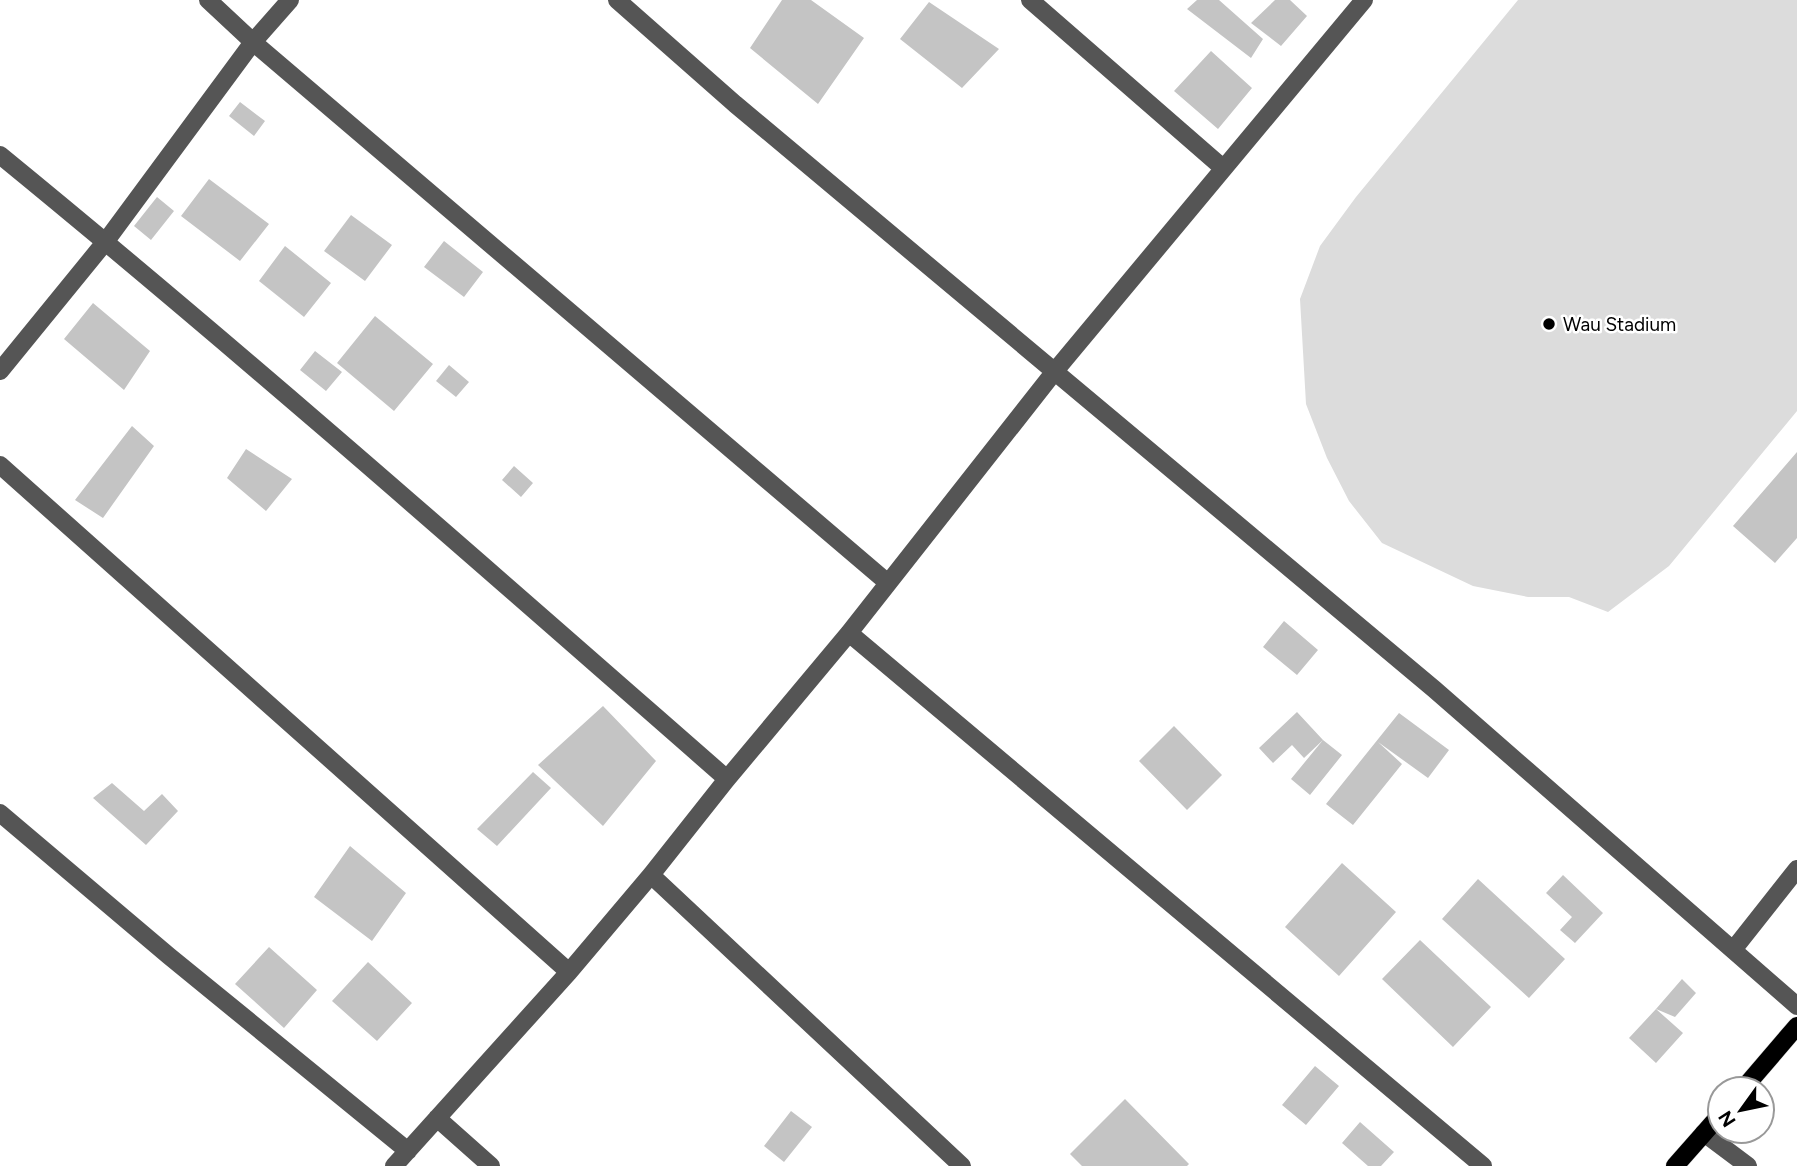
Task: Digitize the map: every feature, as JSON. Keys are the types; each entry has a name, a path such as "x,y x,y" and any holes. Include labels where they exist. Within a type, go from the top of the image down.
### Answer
{"main road":[{"path":"1755,1075 1797,1026"},
{"path":"1675,1166 1706,1131"}],"street":[{"path":"208,0 253,42 888,583"},
{"path":"0,371 106,241 253,42 290,0"},
{"path":"617,0 735,104 1434,689 1797,1006"},
{"path":"1030,0 1223,168"},
{"path":"394,1166 569,972 651,875 849,633 1055,371 1364,0"},
{"path":"0,155 106,241 727,779"},
{"path":"0,466 569,972"},
{"path":"849,633 1483,1166"},
{"path":"0,813 169,956 408,1151"},
{"path":"1733,950 1797,869"},
{"path":"651,875 962,1166"},
{"path":"437,1118 491,1166"},
{"path":"1704,1133 1748,1166"}],"shaded area":[{"name":"Wau Stadium","path":"1518,0 1797,0 1797,411 1669,566 1608,612 1569,597 1528,597 1473,586 1382,543 1349,501 1327,458 1306,404 1300,299 1320,246 1356,197"}],"building":[{"path":"782,0 811,0 864,38 818,104 750,48"},
{"path":"1197,0 1219,0 1263,39 1251,58 1187,9"},
{"path":"1275,0 1290,0 1307,16 1281,46 1251,23"},
{"path":"929,2 999,49 962,88 900,39"},
{"path":"1211,51 1252,88 1218,129 1174,91"},
{"path":"240,102 265,121 254,136 229,116"},
{"path":"209,179 269,224 240,261 181,216"},
{"path":"157,197 174,211 151,240 134,226"},
{"path":"351,215 392,245 365,281 324,251"},
{"path":"444,241 483,272 464,297 424,267"},
{"path":"285,246 331,283 304,317 259,281"},
{"path":"93,303 150,351 124,390 64,339"},
{"path":"375,316 433,364 394,411 337,363"},
{"path":"315,351 342,372 326,391 300,370"},
{"path":"449,365 469,382 456,397 436,381"},
{"path":"132,426 154,446 103,518 75,500"},
{"path":"246,449 292,479 266,511 227,478"},
{"path":"1797,452 1797,538 1775,563 1733,526"},
{"path":"514,466 533,483 521,497 502,480"},
{"path":"1284,621 1318,650 1297,675 1263,647"},
{"path":"603,706 656,761 603,826 538,765"},
{"path":"1297,712 1323,740 1304,758 1292,745 1273,763 1259,748"},
{"path":"1399,713 1449,750 1428,778 1378,742 1402,764 1353,825 1326,804"},
{"path":"1174,726 1222,775 1187,810 1139,761"},
{"path":"1323,740 1342,755 1310,795 1291,779"},
{"path":"533,772 551,788 497,846 477,829"},
{"path":"112,783 144,811 162,794 178,811 146,845 93,798"},
{"path":"350,846 406,893 372,941 314,897"},
{"path":"1342,863 1396,912 1339,976 1285,927"},
{"path":"1563,875 1603,913 1575,943 1560,930 1572,917 1546,893"},
{"path":"1478,879 1565,959 1529,998 1442,919"},
{"path":"1420,940 1491,1007 1453,1047 1382,979"},
{"path":"269,947 317,990 284,1028 235,984"},
{"path":"368,962 412,1003 377,1041 332,1001"},
{"path":"1682,979 1696,993 1675,1017 1656,1009"},
{"path":"1656,1009 1683,1033 1656,1063 1629,1038"},
{"path":"1315,1066 1339,1086 1306,1125 1282,1105"},
{"path":"1125,1099 1189,1164 1187,1166 1082,1166 1070,1154"},
{"path":"791,1111 812,1127 784,1162 764,1146"},
{"path":"1360,1122 1394,1152 1381,1166 1368,1166 1342,1143"}],"place":[{"name":"Wau Stadium","path":"1549,324"}]}
